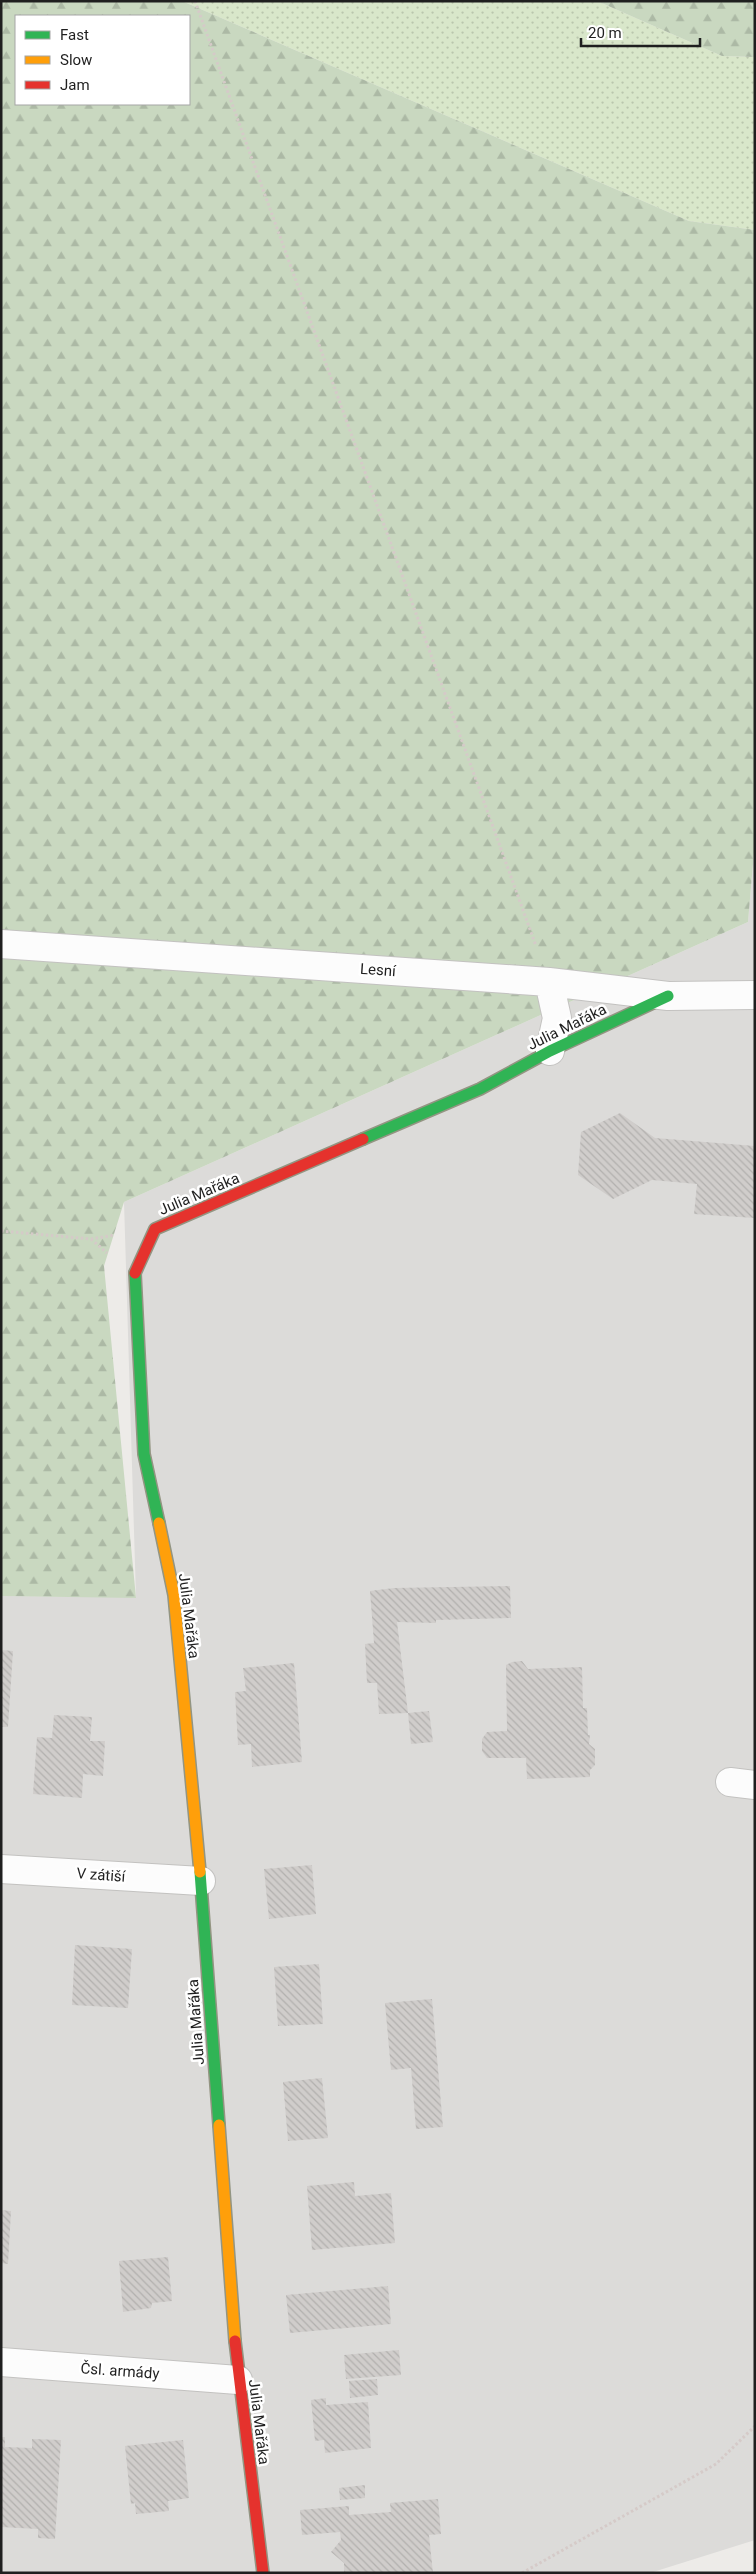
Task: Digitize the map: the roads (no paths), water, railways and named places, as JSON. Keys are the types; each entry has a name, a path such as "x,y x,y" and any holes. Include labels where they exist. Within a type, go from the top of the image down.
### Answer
{"street":[{"name":"Lesní","path":"1,944 549,982 668,996 755,995"},
{"path":"549,982 557,1018 550,1051"},
{"name":"Julia Mařáka","path":"263,2573 238,2380 200,1881 174,1595 144,1454 134,1276 155,1229 480,1089 550,1051 668,996"},
{"name":"V zátiší","path":"1,1869 200,1881"},
{"name":"Čsl. armády","path":"1,2362 238,2380"}]}
